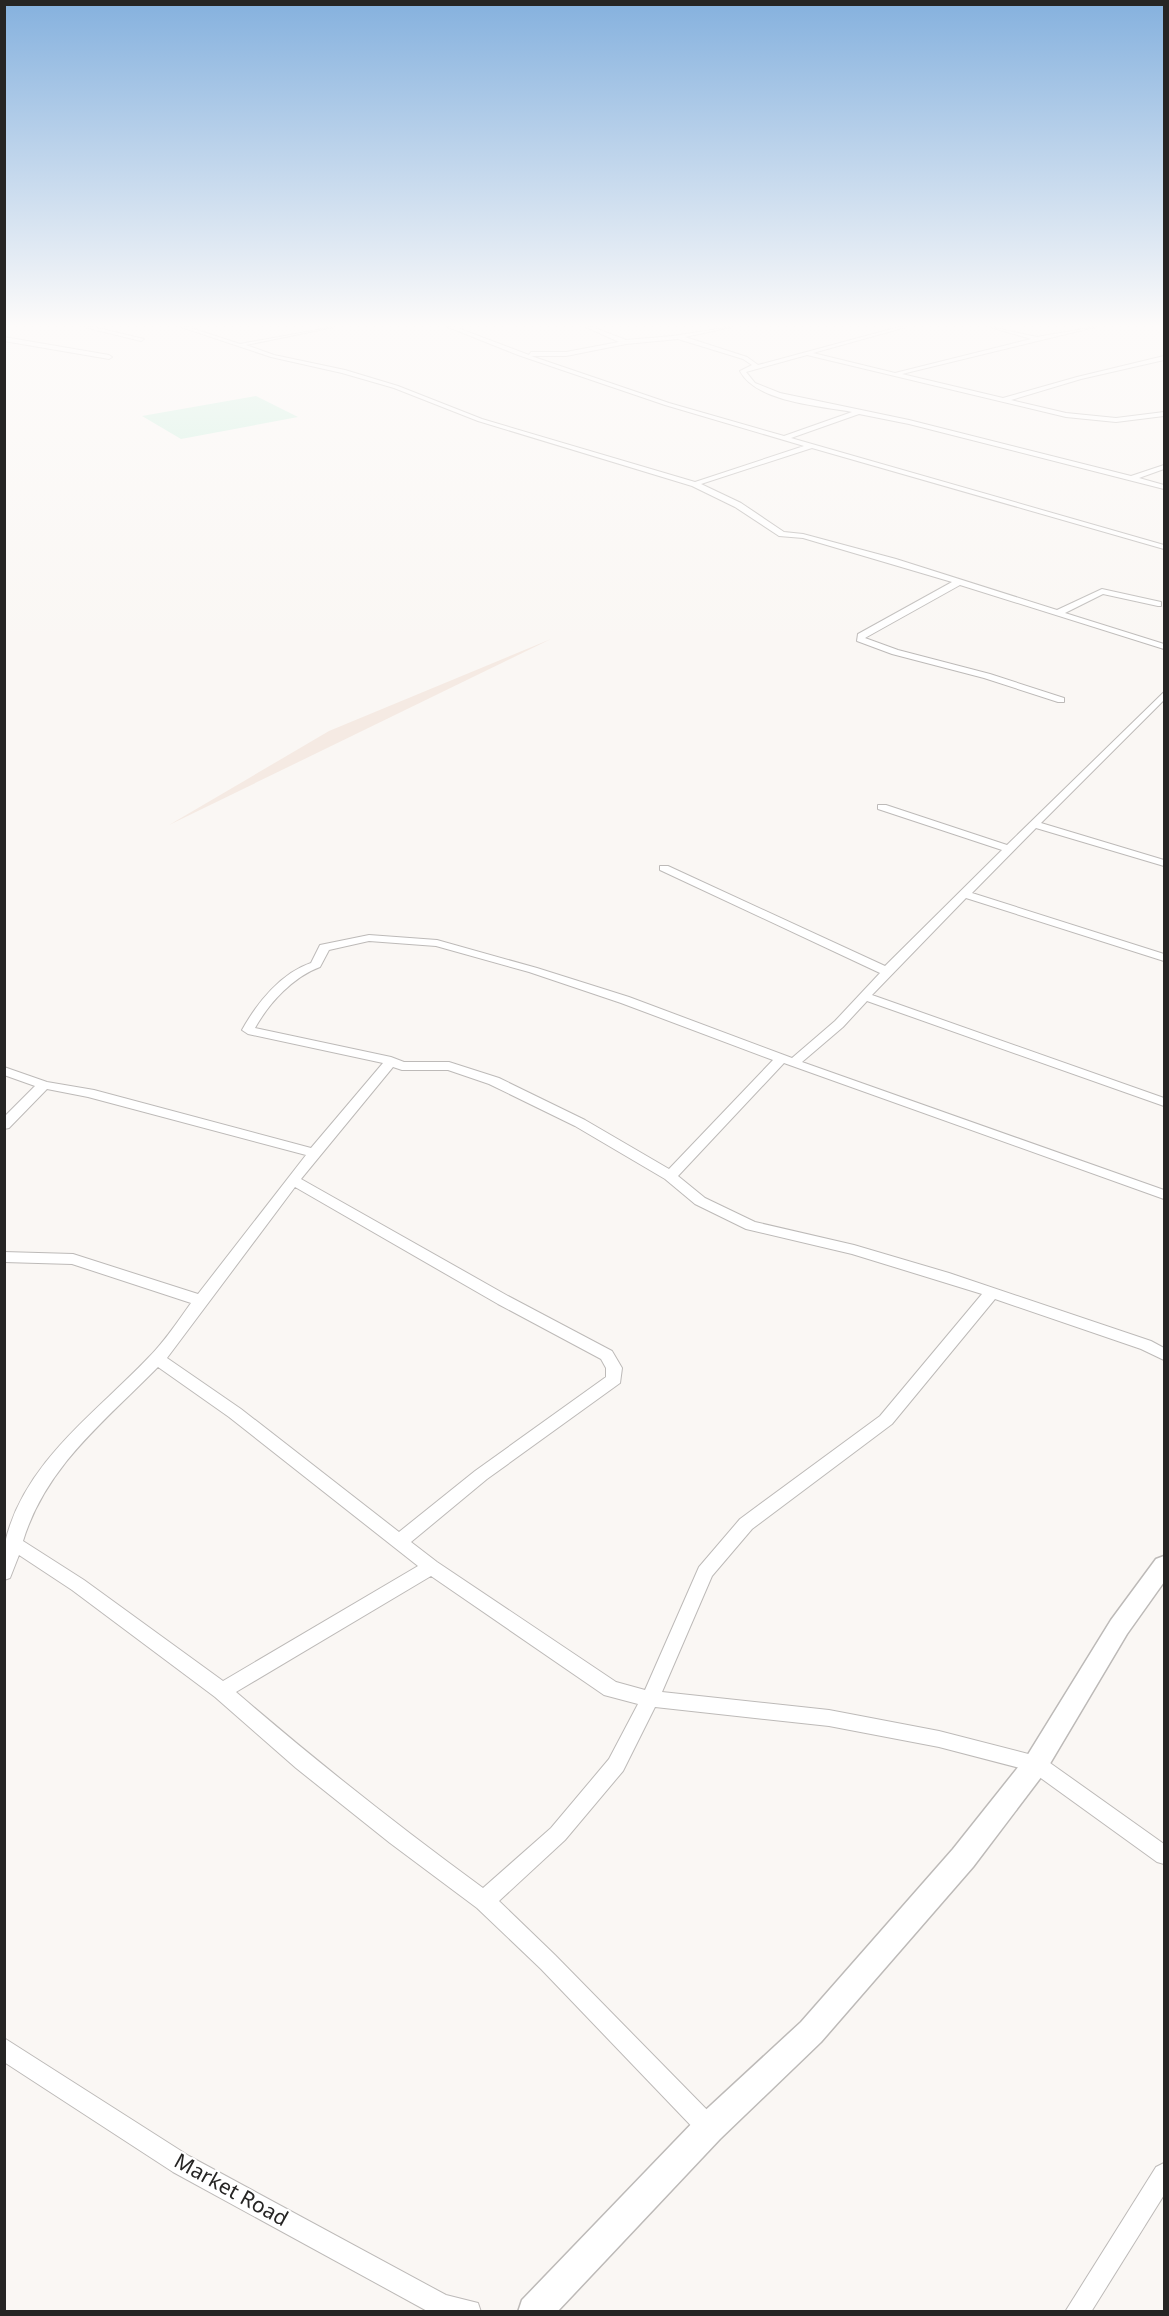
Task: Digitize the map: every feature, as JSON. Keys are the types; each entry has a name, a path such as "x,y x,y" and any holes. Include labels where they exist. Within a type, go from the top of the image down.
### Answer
{"street":[{"path":"531,435 695,484 738,505 782,534 834,544 1164,647"},
{"path":"771,435 1164,547"},
{"path":"781,438 790,435"},
{"path":"962,435 1164,487"},
{"path":"695,484 812,446"},
{"path":"1134,478 1164,467"},
{"path":"958,582 862,634 860,639 896,652 987,676 1061,700"},
{"path":"1058,613 1102,591 1158,604"},
{"path":"670,1176 787,1060 839,1024 886,971 1164,695"},
{"path":"882,807 1009,849"},
{"path":"1034,824 1164,863"},
{"path":"664,868 886,971"},
{"path":"963,894 1164,958"},
{"path":"1164,1194 625,1000 533,970 436,943 369,938 324,946 316,965 299,972 283,986 252,1021 248,1030 391,1061 402,1066 449,1066 494,1081 580,1123 670,1176 700,1201 752,1226 854,1250 993,1290 1146,1345 1164,1354"},
{"path":"864,996 1164,1102"},
{"path":"4,1573 28,1505 58,1458 101,1411 157,1359 199,1300 217,1281 293,1180 391,1061"},
{"path":"4,1071 44,1085 89,1093 314,1154"},
{"path":"4,1125 44,1085"},
{"path":"293,1180 503,1300 607,1355 614,1368 614,1379 482,1475 398,1543"},
{"path":"4,1257 73,1259 199,1300"},
{"path":"484,1901 558,1834 616,1765 650,1699 705,1572 754,1517 886,1420 993,1290"},
{"path":"157,1359 235,1413 431,1568 611,1689 650,1699 829,1718 939,1739 1036,1764 1164,1855"},
{"path":"15,1544 78,1585 222,1691 303,1762 397,1837 484,1901 548,1962 710,2128"},
{"path":"534,2312 710,2128 811,2032 963,1858 1036,1764 1119,1628 1164,1565"},
{"path":"222,1691 431,1568"},
{"name":"Market Road","path":"4,2049 182,2164 443,2306 469,2312"},
{"path":"1077,2312 1164,2175"}],"shaded area":[{"path":"551,639 169,825 329,731"}],"green space":[{"path":"174,435 202,435 181,439"}]}
